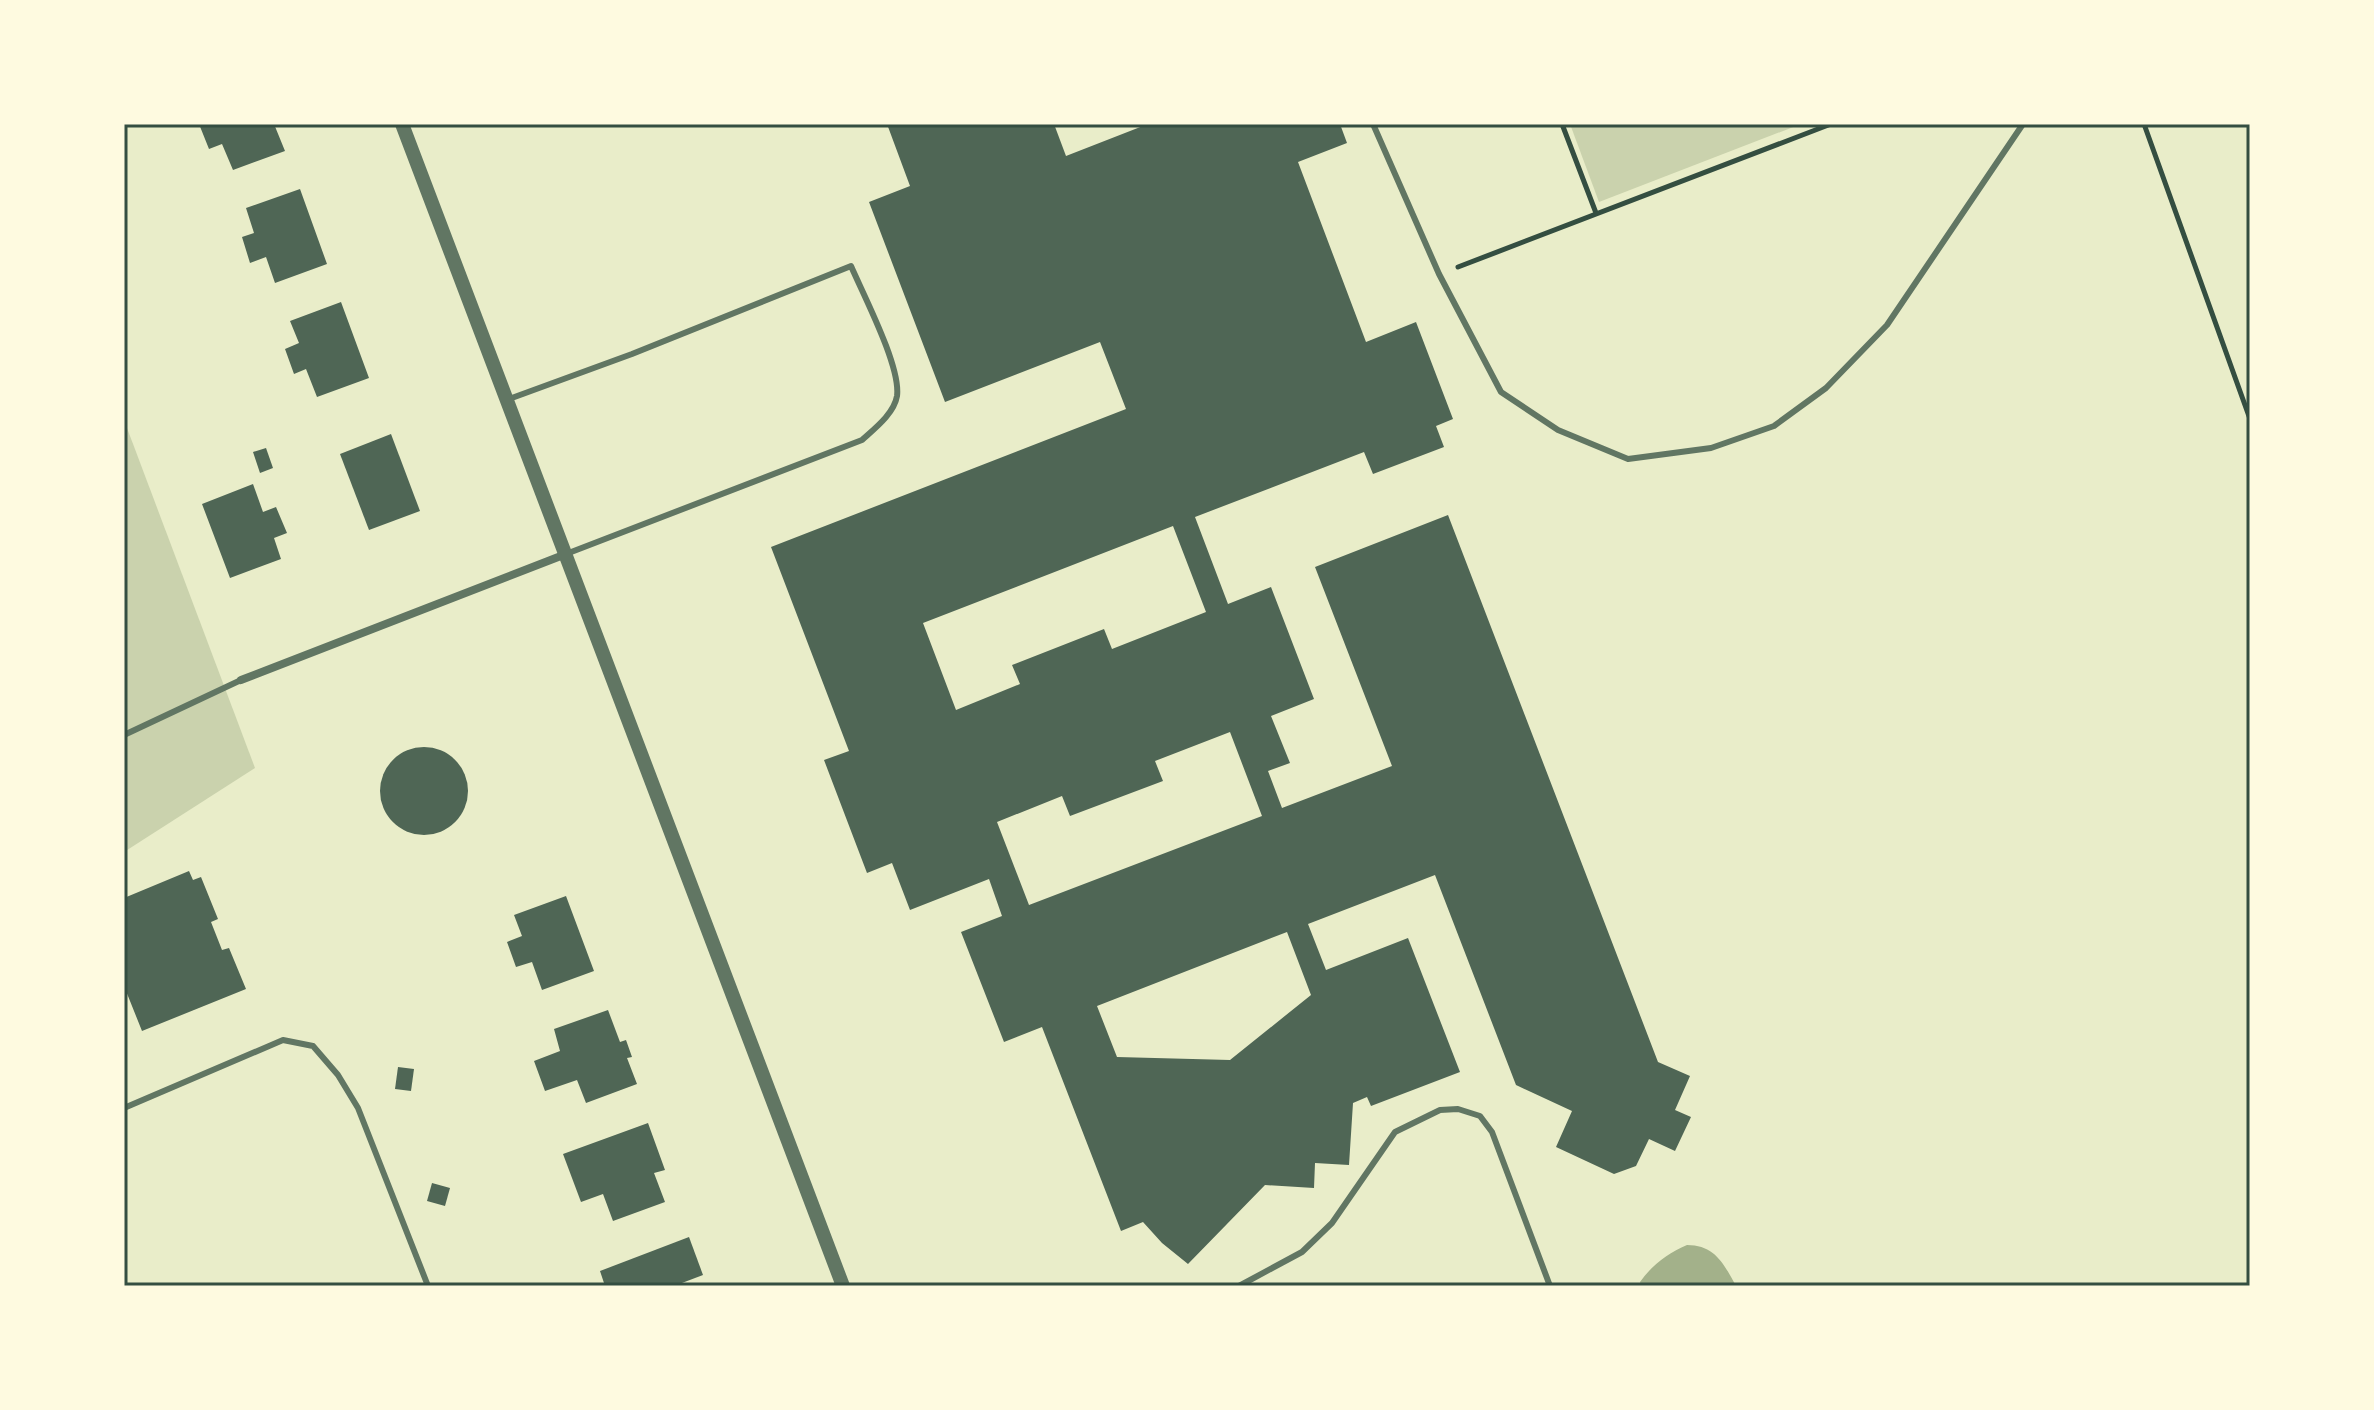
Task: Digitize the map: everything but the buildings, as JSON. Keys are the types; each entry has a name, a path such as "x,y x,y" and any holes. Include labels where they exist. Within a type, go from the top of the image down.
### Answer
{"street":[{"path":"402,124 843,1286"},
{"path":"241,680 566,554"}],"lane":[{"path":"1373,124 1439,274 1501,392 1558,430 1628,459 1711,448 1774,426 1826,388 1887,325 2023,124"},
{"path":"507,400 632,354 851,266 895,372 897,398 883,420 862,440 566,554"},
{"path":"124,735 241,680"},
{"path":"124,1108 283,1040 313,1046 338,1075 358,1108 428,1286"},
{"path":"1239,1286 1302,1252 1332,1223 1395,1132 1440,1110 1458,1109 1480,1116 1492,1132 1550,1286"}],"path":[{"path":"1562,124 1596,213"},
{"path":"1439,274 1831,124"},
{"path":"2144,124 2250,419"}],"shaded area":[{"path":"1570,124 1801,124 1599,202"},
{"path":"124,420 255,768 124,852"},
{"path":"1687,1245 1705,1248 1718,1257 1736,1286 1641,1286 1640,1282 1655,1265"}]}
